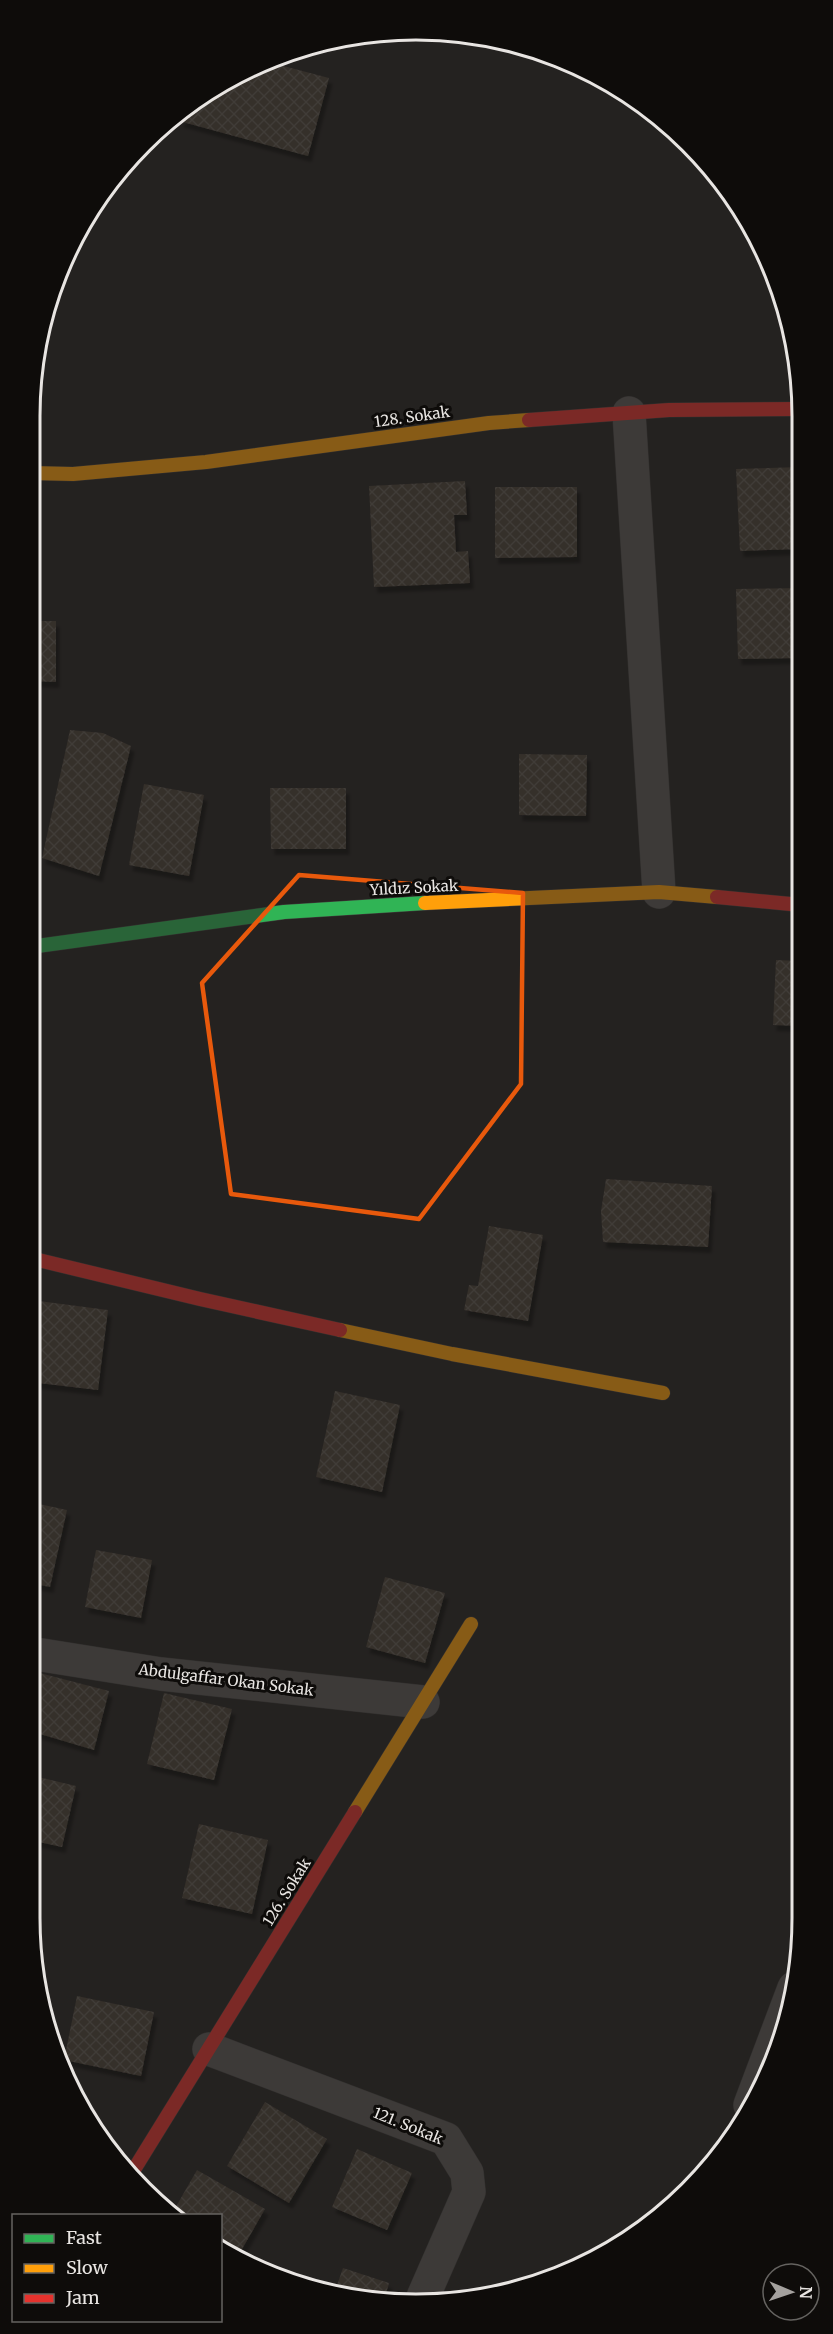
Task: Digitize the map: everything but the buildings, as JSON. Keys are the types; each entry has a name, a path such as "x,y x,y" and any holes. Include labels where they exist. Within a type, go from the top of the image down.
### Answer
{"street":[{"name":"128. Sokak","path":"40,473 73,474 206,462 489,423 669,410 792,410"},
{"path":"629,413 659,892"},
{"name":"Yıldız Sokak","path":"40,946 285,912 659,892 792,904"},
{"path":"40,1260 200,1299 452,1354 663,1393"},
{"name":"126. Sokak","path":"136,2167 471,1624"},
{"name":"Abdulgaffar Okan Sokak","path":"40,1655 161,1674 423,1702"},
{"name":"121. Sokak","path":"209,2049 446,2139 467,2173 470,2192 424,2294"}],"highlighted area":[{"path":"299,875 523,893 521,1084 419,1219 231,1194 202,983"}],"traffic: fast":[{"path":"40,946 284,912 425,903"}],"traffic: slow":[{"path":"40,473 73,474 206,462 489,423 529,420"},
{"path":"425,903 659,892 717,897"},
{"path":"340,1330 452,1354 663,1393"},
{"path":"355,1812 471,1624"}],"traffic: jam":[{"path":"529,420 669,410 792,409"},
{"path":"717,897 792,904"},
{"path":"40,1260 340,1330"},
{"path":"136,2167 355,1812"}]}
